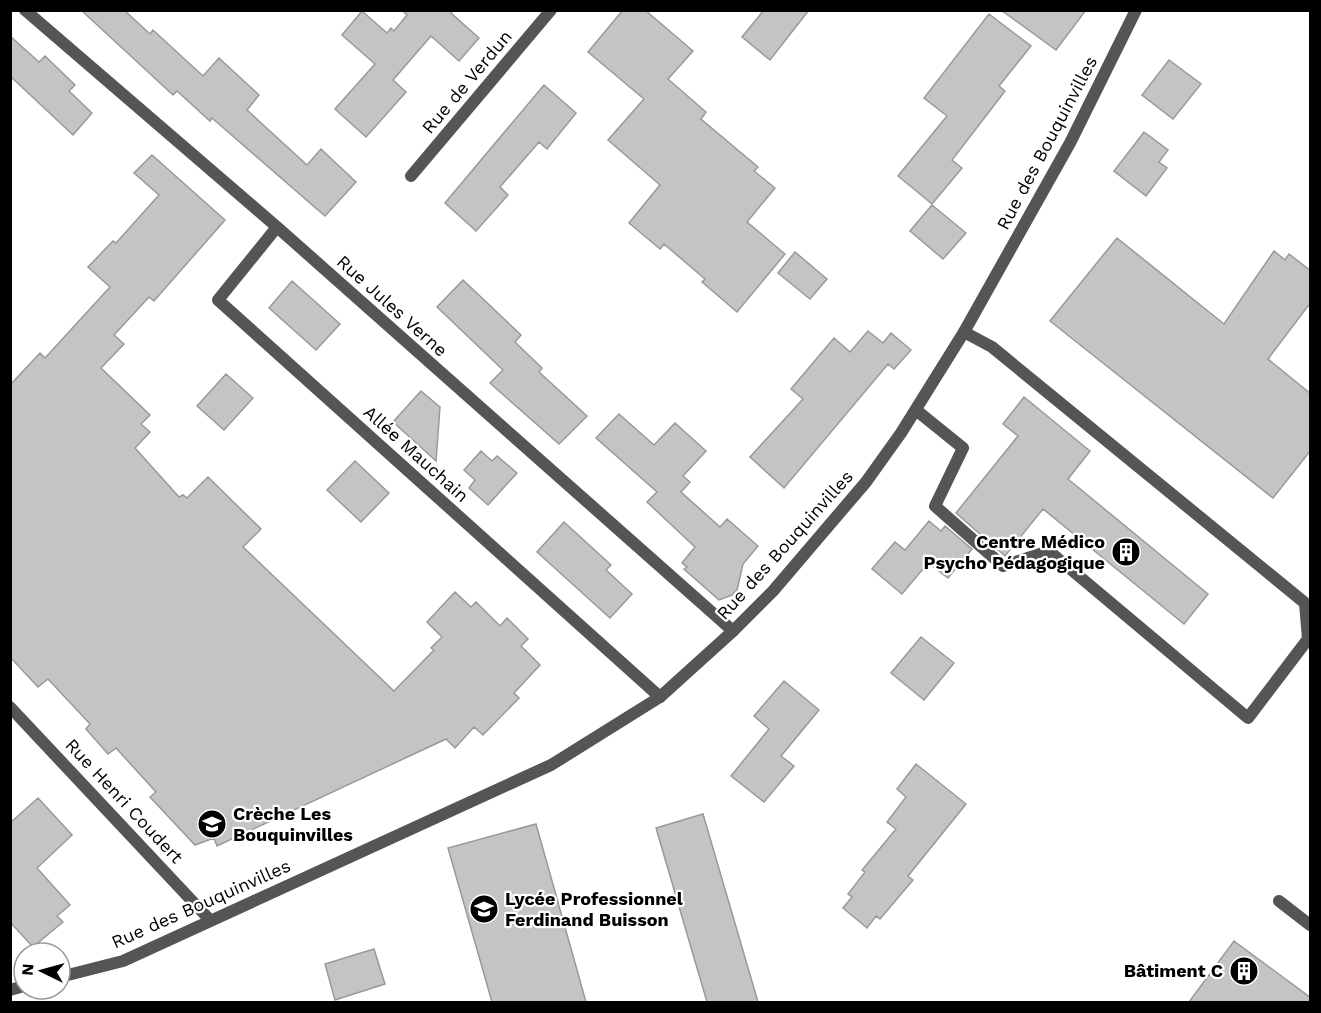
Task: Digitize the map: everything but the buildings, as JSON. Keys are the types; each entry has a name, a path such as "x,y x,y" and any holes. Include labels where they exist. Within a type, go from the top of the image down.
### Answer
{"street":[{"name":"Rue Jules Verne","path":"25,10 277,227 733,631"},
{"name":"Rue de Verdun","path":"411,176 551,10"},
{"name":"Rue des Bouquinvilles","path":"72,974 123,961 551,765 660,697 733,631 773,591 866,482 916,410 964,332 1070,143 1136,10"},
{"name":"Allée Mauchain","path":"277,227 218,300 660,697"},
{"path":"916,410 963,448 935,506 1003,566 1050,551 1248,718 1308,639 1305,603 992,347 964,332"},
{"name":"Rue Henri Coudert","path":"10,707 210,920"},
{"path":"1279,901 1311,925"}],"place":[{"name":"Centre Médico Psycho Pédagogique","path":"1126,552"},
{"name":"Crèche Les Bouquinvilles","path":"212,824"},
{"name":"Lycée Professionnel Ferdinand Buisson","path":"484,909"},
{"name":"Bâtiment C","path":"1244,971"}]}
